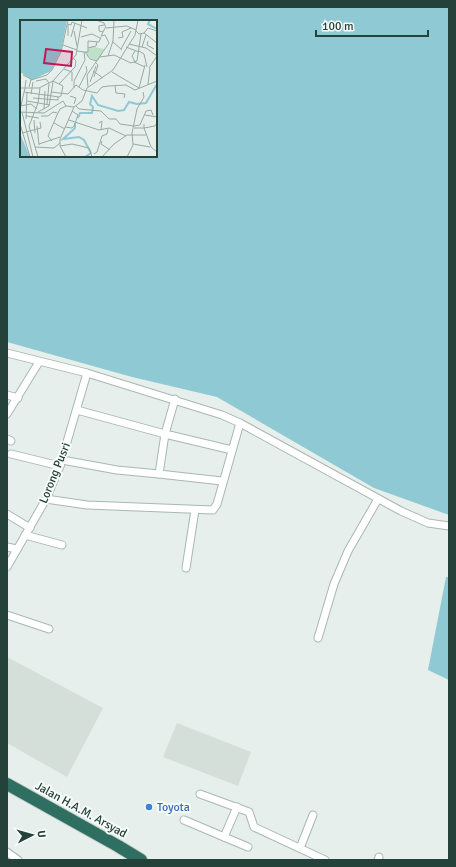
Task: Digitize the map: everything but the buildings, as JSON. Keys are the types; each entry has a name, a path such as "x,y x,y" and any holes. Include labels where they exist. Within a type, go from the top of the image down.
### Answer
{"highway":[{"name":"Jalan H.A.M. Arsyad","path":"7,784 111,842 140,860"}],"street":[{"path":"7,353 87,373 222,415 240,423 378,499 414,517 428,523 449,526"},
{"path":"7,414 39,362"},
{"name":"Lorong Pusri","path":"7,567 46,499 61,463 87,373"},
{"path":"7,395 18,398"},
{"path":"159,474 165,434 175,400"},
{"path":"77,410 165,434 232,450"},
{"path":"46,499 87,505 209,511 215,508 240,423"},
{"path":"11,454 61,463 222,481"},
{"path":"318,638 334,584 348,551 378,499"},
{"path":"186,568 195,510"},
{"path":"7,514 30,528"},
{"path":"25,535 62,545"},
{"path":"7,547 17,549"},
{"path":"7,614 49,629"},
{"path":"200,794 249,812 254,827 323,859"},
{"path":"224,837 237,807"},
{"path":"300,848 312,815"},
{"path":"184,820 248,847"},
{"path":"7,852 18,860"}],"shaded area":[{"path":"7,657 103,708 67,777 7,743"},
{"path":"177,723 251,752 238,786 163,757"}],"water":[{"path":"7,7 449,7 449,515 374,488 217,397 132,377 7,342"},
{"path":"446,577 449,577 449,680 428,670"}],"place":[{"name":"Toyota","path":"149,807"}]}
